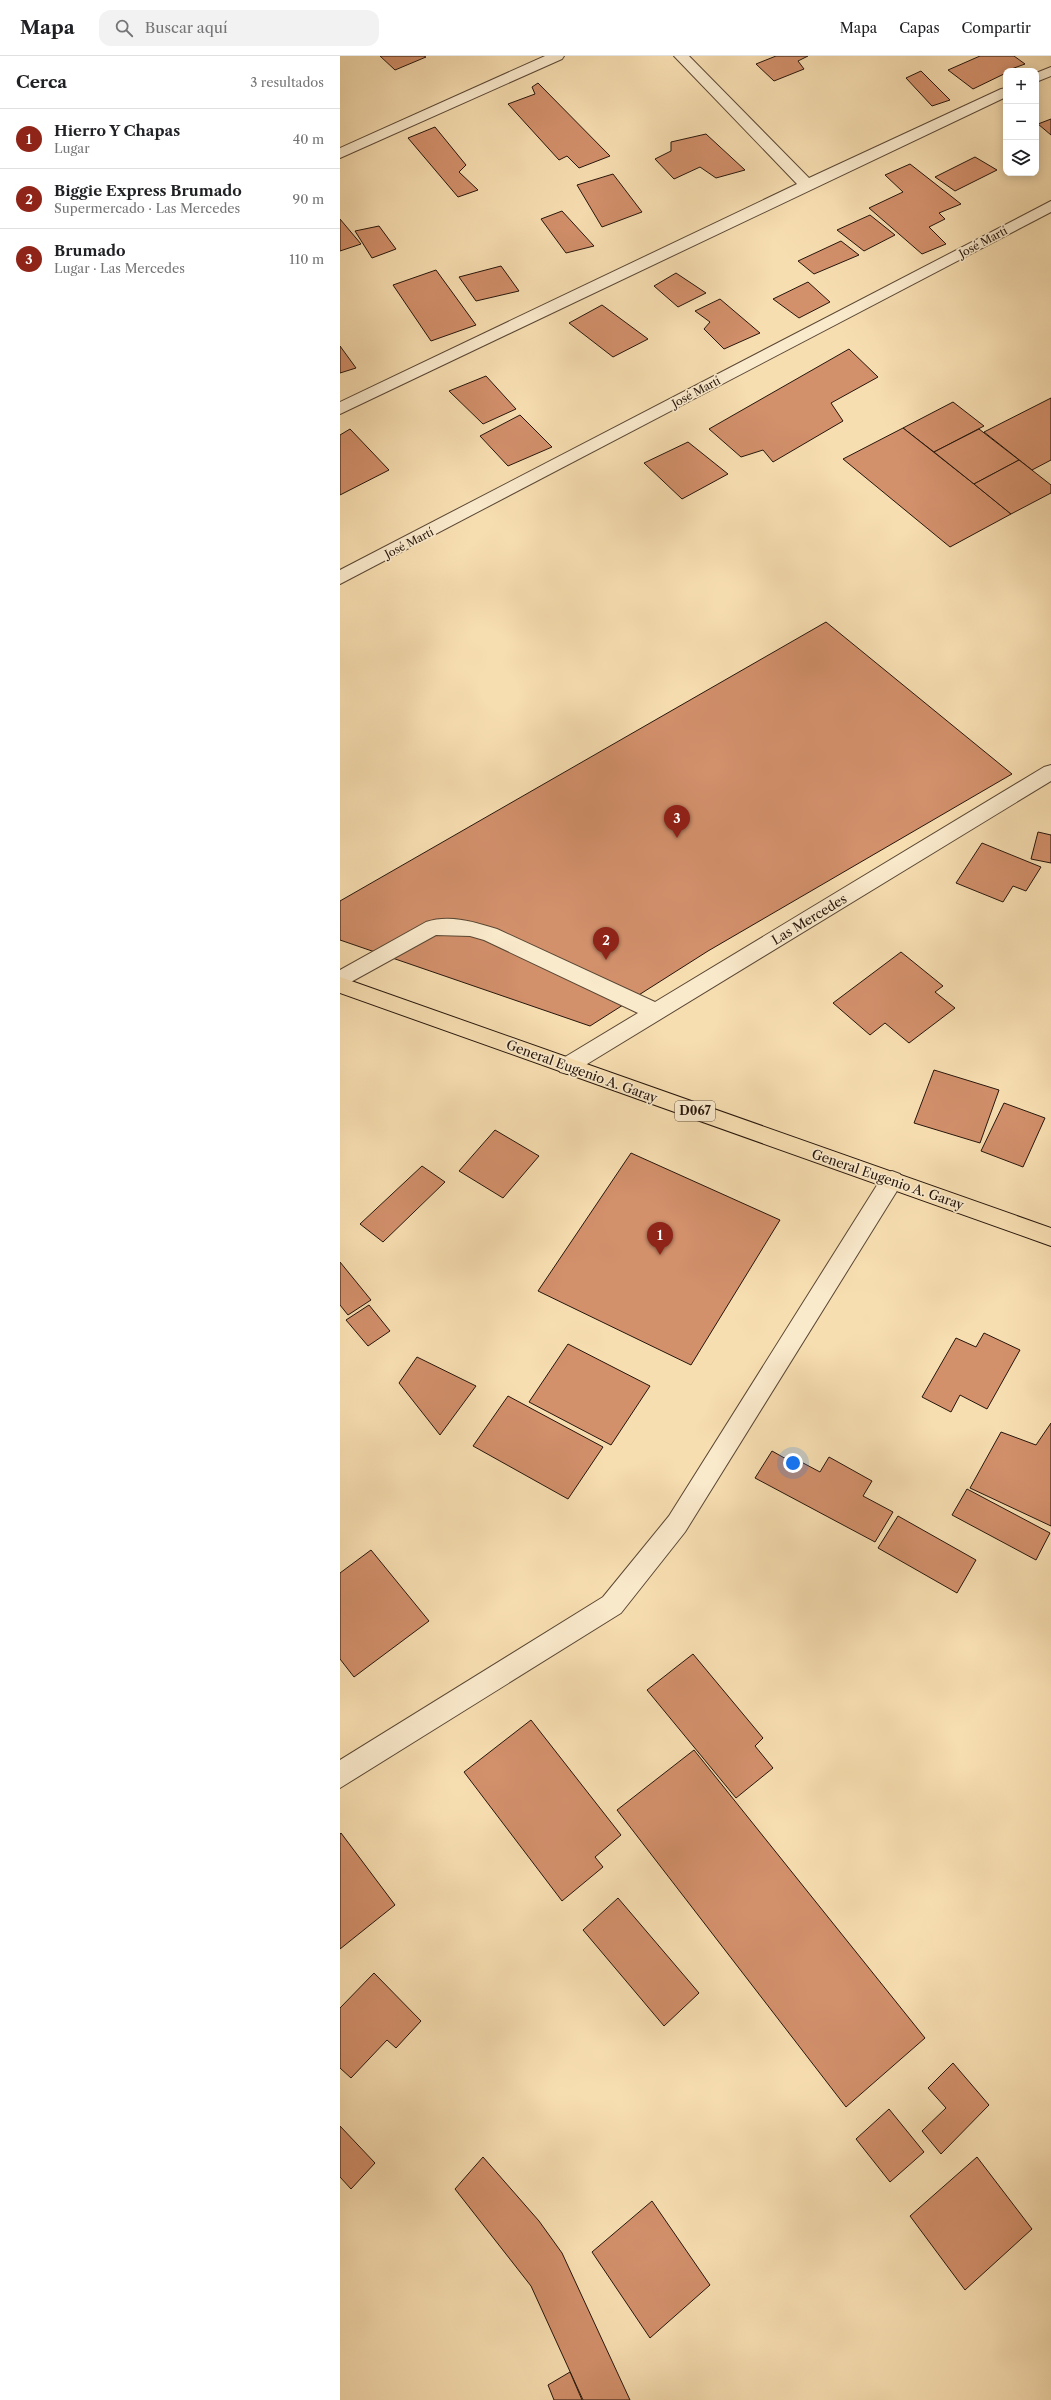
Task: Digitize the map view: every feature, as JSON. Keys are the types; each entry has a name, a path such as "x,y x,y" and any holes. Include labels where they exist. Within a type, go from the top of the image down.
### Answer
{"main road":[{"name":"General Eugenio A. Garay","path":"340,985 1051,1236"}],"street":[{"path":"340,154 557,56"},
{"path":"681,56 806,185"},
{"path":"1039,77 1051,71"},
{"path":"340,409 806,185 1003,93"},
{"name":"José Martí","path":"340,578 1051,206"},
{"name":"Las Mercedes","path":"567,1066 1051,772"},
{"path":"340,980 433,927 470,928 490,934 656,1012"},
{"path":"340,1775 612,1605 678,1524 892,1180"}],"building":[{"path":"380,56 424,56 426,57 395,70"},
{"path":"776,56 808,56 798,61 804,69 774,81 756,64"},
{"path":"980,56 1014,56 1025,64 1014,68 1003,68 1003,74 973,89 948,70"},
{"path":"921,71 950,100 932,106 906,78"},
{"path":"538,83 610,156 579,168 567,156 559,160 508,104 535,94 532,87"},
{"path":"1051,119 1051,135 1039,125"},
{"path":"435,127 466,165 459,172 478,190 458,197 408,138"},
{"path":"706,134 745,170 716,178 700,167 674,179 655,159 671,151 671,142"},
{"path":"975,157 997,170 955,191 935,177"},
{"path":"910,164 961,204 939,213 945,219 929,227 946,244 922,254 869,208 903,192 885,175"},
{"path":"613,174 642,212 602,227 577,185"},
{"path":"562,211 594,246 566,253 541,219"},
{"path":"870,215 895,235 864,251 837,230"},
{"path":"340,219 361,244 340,251"},
{"path":"379,226 396,249 372,258 355,231"},
{"path":"841,241 859,255 814,274 798,261"},
{"path":"501,266 519,291 476,301 459,277"},
{"path":"436,270 476,325 431,341 393,285"},
{"path":"676,273 706,293 678,307 654,286"},
{"path":"808,282 830,302 799,318 773,299"},
{"path":"720,299 760,333 724,349 704,329 710,322 695,311"},
{"path":"602,305 648,339 613,357 569,323"},
{"path":"340,346 356,368 340,373"},
{"path":"849,349 878,377 831,403 843,421 773,462 763,450 741,457 709,429"},
{"path":"486,376 516,409 483,424 449,391"},
{"path":"1051,398 1051,460 1032,470 984,432"},
{"path":"953,402 984,426 934,452 903,428"},
{"path":"520,415 552,447 508,466 480,436"},
{"path":"903,428 1011,514 950,547 843,459"},
{"path":"350,429 389,470 340,495 340,435"},
{"path":"979,429 1019,460 974,484 934,452"},
{"path":"688,442 728,474 682,499 644,463"},
{"path":"1019,460 1051,485 1051,493 1011,514 974,484"},
{"path":"826,622 1012,774 708,951 590,1026 340,940 340,901"},
{"path":"1038,832 1051,835 1051,863 1031,859"},
{"path":"982,843 1041,867 1026,891 1013,886 1003,902 956,883"},
{"path":"901,952 943,986 935,992 955,1008 909,1043 885,1023 870,1035 833,1003"},
{"path":"934,1070 999,1090 980,1143 914,1123"},
{"path":"1004,1103 1045,1118 1023,1167 981,1151"},
{"path":"495,1130 539,1156 503,1198 459,1171"},
{"path":"631,1153 780,1220 691,1365 538,1291"},
{"path":"422,1166 445,1182 383,1242 360,1224"},
{"path":"340,1262 371,1300 348,1315 340,1305"},
{"path":"369,1305 390,1331 368,1346 346,1320"},
{"path":"984,1333 1020,1350 987,1409 960,1395 951,1412 922,1397 956,1338 976,1347"},
{"path":"568,1344 650,1386 611,1445 529,1402"},
{"path":"417,1357 476,1386 440,1435 399,1383"},
{"path":"508,1396 603,1447 568,1499 473,1446"},
{"path":"1051,1423 1051,1526 970,1488 1001,1432 1036,1445"},
{"path":"772,1451 788,1460 790,1456 820,1472 829,1457 872,1481 863,1496 893,1512 875,1542 755,1478"},
{"path":"967,1489 1050,1533 1036,1560 952,1515"},
{"path":"898,1516 976,1560 957,1593 878,1548"},
{"path":"371,1550 429,1621 354,1677 340,1659 340,1573"},
{"path":"693,1654 763,1738 755,1746 773,1768 736,1798 647,1690"},
{"path":"531,1720 621,1835 595,1857 603,1867 562,1901 464,1772"},
{"path":"694,1750 925,2038 846,2107 617,1810"},
{"path":"341,1833 395,1905 340,1949 340,1834"},
{"path":"618,1898 699,1993 664,2026 583,1930"},
{"path":"374,1973 421,2021 396,2048 387,2040 351,2078 340,2068 340,2008"},
{"path":"953,2063 989,2105 941,2154 922,2131 946,2108 928,2088"},
{"path":"889,2109 924,2152 890,2182 856,2139"},
{"path":"340,2126 375,2163 351,2189 340,2177"},
{"path":"483,2157 539,2221 562,2253 630,2400 583,2400 531,2286 455,2189"},
{"path":"977,2157 1032,2229 965,2290 910,2216"},
{"path":"652,2201 710,2285 650,2338 592,2252"},
{"path":"570,2372 582,2400 554,2400 548,2385"}],"place":[{"name":"Brumado","path":"677,838"},
{"name":"Biggie Express Brumado","path":"606,960"},
{"name":"Hierro Y Chapas","path":"660,1255"}]}
